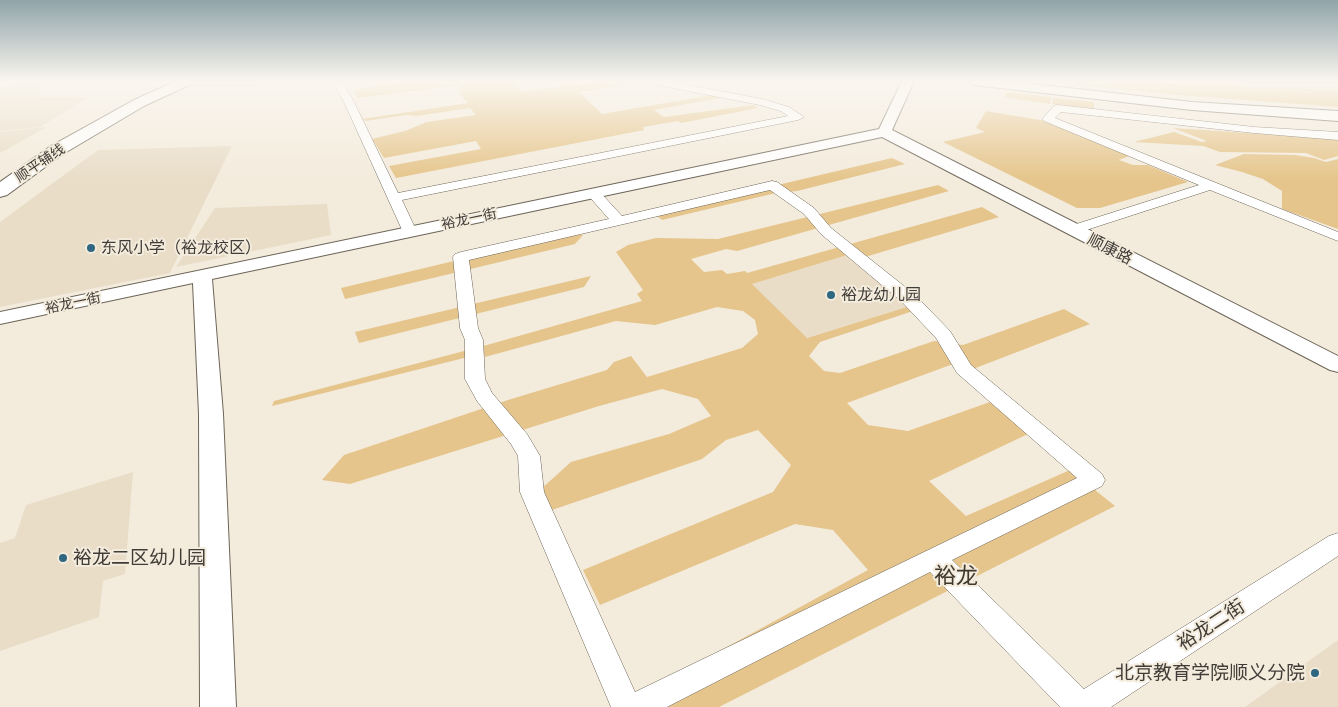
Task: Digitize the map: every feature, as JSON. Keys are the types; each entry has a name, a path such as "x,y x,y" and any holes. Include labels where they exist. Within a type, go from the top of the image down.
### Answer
{"main road":[{"name":"顺平辅线","path":"0,179 52,146 109,114"},
{"name":"顺平辅线","path":"0,191 57,150 119,114"},
{"path":"1309,114 1338,116"}],"street":[{"path":"355,114 410,232"},
{"path":"394,198 798,117 793,114"},
{"path":"884,132 892,114"},
{"path":"1053,114 1048,119 1338,237"},
{"path":"1111,114 1236,128 1338,136"},
{"name":"裕龙一街","path":"0,318 884,132"},
{"name":"顺康路","path":"884,132 1338,365"},
{"path":"626,707 532,492 529,456 519,439 484,396 475,379 474,340 469,328 461,257 772,185 809,211 826,231 908,298 944,334 964,369 1094,480 933,558 636,707"},
{"path":"1072,230 1210,185"},
{"path":"593,193 619,221"},
{"path":"202,276 211,414 218,707"},
{"name":"裕龙二街","path":"1082,707 1338,543"},
{"path":"933,558 1082,707"}],"shaded area":[{"path":"0,114 61,114 40,127 0,131"},
{"path":"395,114 430,114 406,115 366,121 362,119"},
{"path":"660,114 664,117 686,114 727,114 681,123 678,121 643,127 644,130 396,178 389,166 481,149 476,141 384,158 372,139 405,131 427,122 476,115"},
{"path":"984,114 1004,114 1046,121 1132,155 1119,160 1133,165 1148,165 1188,182 1100,208 1077,208 943,142 985,132 976,128"},
{"path":"47,127 0,153 0,132"},
{"path":"1173,128 1338,139 1338,156 1324,160 1306,153 1220,152 1203,146 1134,142 1174,132 1202,142 1207,141"},
{"name":"东风小学（裕龙校区）","path":"232,146 170,273 0,307 0,222 98,150"},
{"path":"1244,154 1295,155 1326,162 1338,159 1338,229 1282,209 1282,191 1263,179 1215,165"},
{"path":"892,158 905,164 797,191 776,193 662,220 655,214"},
{"path":"938,185 949,191 737,251 726,249 691,259 704,272 722,270 727,274 745,271 747,273 982,207 999,217 865,257 857,252 752,284 807,338 910,306 916,310 820,342 809,356 824,371 840,373 934,341 963,345 1064,309 1090,324 973,369 953,364 847,403 868,425 908,431 990,402 1028,434 929,481 966,516 1070,470 1115,506 719,707 617,707 868,570 833,530 795,524 600,605 583,570 773,492 791,465 758,430 726,440 702,459 552,510 541,489 571,462 669,434 711,416 698,399 662,389 599,406 350,484 322,480 344,455 508,400 607,370 614,362 631,356 647,377 742,348 758,334 755,320 743,311 717,307 655,325 616,321 485,357 484,353 272,406 274,401 487,345 642,301 637,294 643,290 616,252 628,245 656,238 718,239"},
{"path":"327,204 331,235 176,267 215,208"},
{"path":"567,234 583,235 575,244 345,299 341,288"},
{"name":"裕龙幼儿园","path":"847,255 910,306 806,338 752,284"},
{"path":"591,276 584,287 359,343 355,332"},
{"name":"裕龙二区幼儿园","path":"133,472 125,574 103,581 99,617 0,651 0,543 15,538 26,505"},
{"name":"北京教育学院顺义分院","path":"1338,640 1338,707 1245,707"}],"place":[{"name":"东风小学（裕龙校区）","path":"91,248"},
{"name":"裕龙幼儿园","path":"831,295"},
{"name":"裕龙二区幼儿园","path":"63,558"},
{"name":"北京教育学院顺义分院","path":"1315,673"}],"district":[{"name":"裕龙","path":"956,576"}]}
